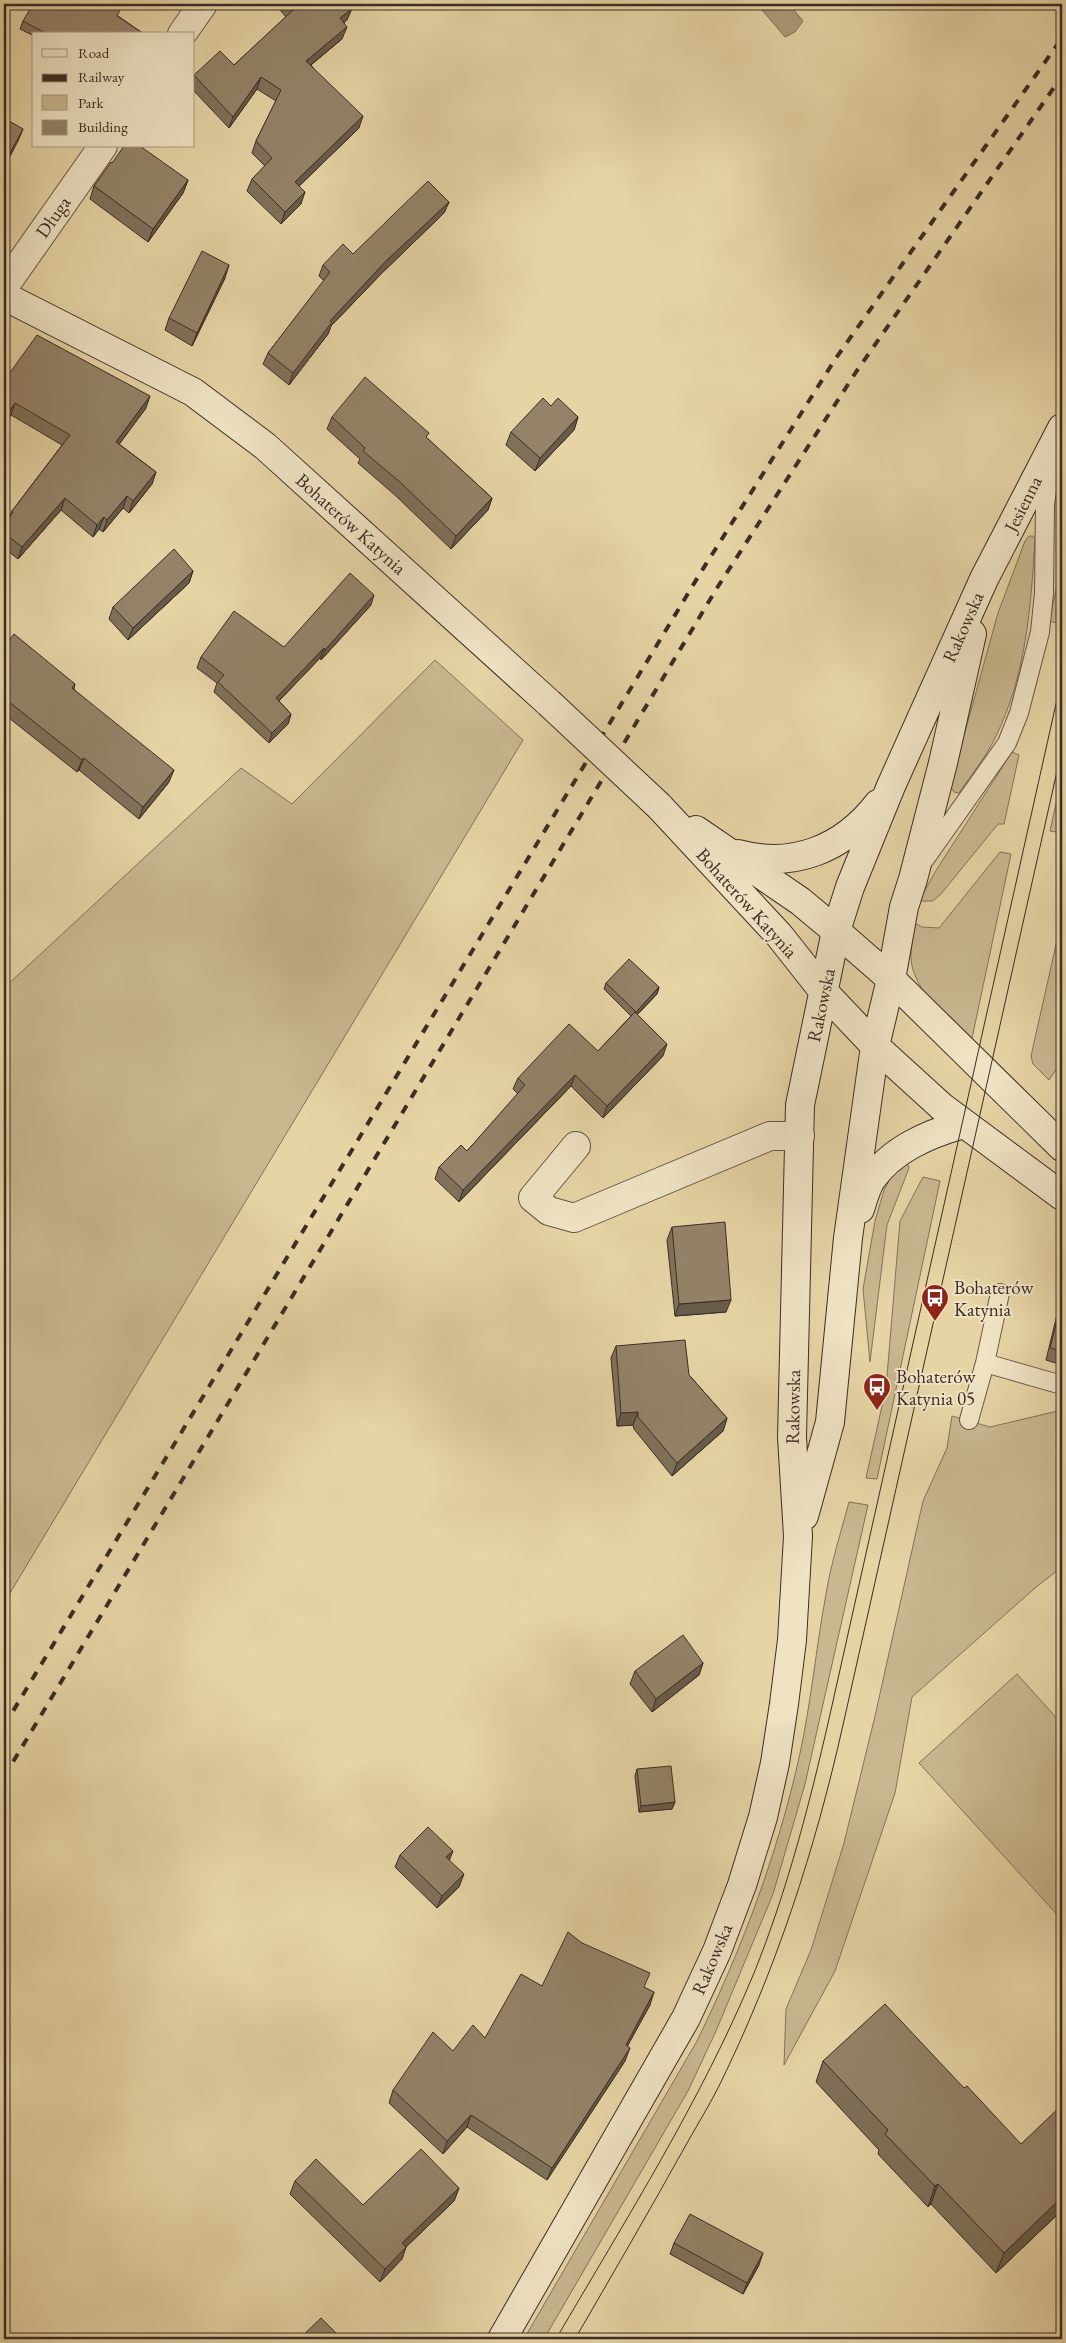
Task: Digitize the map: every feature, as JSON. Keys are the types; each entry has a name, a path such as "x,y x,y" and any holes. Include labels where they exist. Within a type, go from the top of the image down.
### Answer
{"street":[{"path":"183,32 203,4"},
{"name":"Długa","path":"4,287 102,148"},
{"name":"Bohaterów Katynia","path":"4,296 193,392 265,446 549,703 659,806 779,935 824,992 874,1046 963,1124 1062,1196"},
{"name":"Jesienna","path":"984,579 1061,430"},
{"name":"Rakowska","path":"502,2339 686,2018 717,1951 742,1885 763,1817 775,1763 792,1640 798,1536 792,1437 800,1105 836,930 850,887 891,786 984,579"},
{"name":"Rakowska","path":"798,1536 830,1422 848,1238 874,1046 891,979 904,907 943,763 984,579"},
{"path":"728,852 755,859 774,860 809,854 837,843 868,817 891,786"},
{"name":"Bohaterów Katynia","path":"659,806 800,901 836,930 891,979 1062,1147"},
{"path":"848,1238 871,1180 893,1158 912,1143 939,1131 963,1124"},
{"path":"576,1146 533,1198 549,1211 574,1218 770,1136 800,1136"}],"lane":[{"path":"913,879 932,847 984,778 1007,743 1019,712 1040,632 1044,593 1045,504 1050,472 1061,430"},
{"path":"969,1420 985,1363 1000,1293"},
{"path":"985,1363 1062,1384"}],"green space":[{"path":"1062,497 1062,624 1049,621 1057,586"},
{"path":"1029,536 1033,536 1035,539 1029,616 1014,690 995,738 987,752 959,793 954,792 950,786 998,613 1025,541"},
{"path":"435,660 523,740 4,1603 4,988 241,768 292,804"},
{"path":"1012,752 1019,755 1004,824 998,824 941,894 933,901 919,901 935,872"},
{"path":"1062,777 1062,833 1050,831"},
{"path":"1000,852 1011,854 971,1043 928,998 921,988 912,966 912,939 915,923 922,927 939,928"},
{"path":"1062,918 1062,1061 1049,1080 1033,1064 1031,1056"},
{"path":"907,1162 909,1168 887,1225 870,1362 863,1289 875,1221 884,1190 893,1173"},
{"path":"923,1177 940,1181 877,1479 866,1478 886,1388 900,1221"},
{"path":"1062,1410 1062,1567 1035,1588 912,1697 895,1793 835,1971 784,2065 786,2009 811,1950 844,1843 875,1716 923,1501 947,1448 952,1416 990,1427"},
{"path":"849,1502 868,1505 805,1784 773,1894 716,2031 688,2091 544,2339 524,2339 697,2041 743,1938 769,1867 799,1758 828,1582"},
{"path":"1017,1674 1062,1724 1062,1920 919,1763"}],"shaded area":[{"path":"757,4 789,4 803,21 795,32 785,37"}],"building":[{"path":"33,4 123,4 117,16 141,32 43,32 23,21"},
{"path":"290,4 348,4 352,9 340,18 347,27 306,61 363,116 295,182 305,192 285,212 252,179 272,158 256,141 281,90 261,77 233,117 195,74 220,51 234,65 294,9"},
{"path":"4,118 23,129 4,164"},
{"path":"123,148 143,148 188,180 153,229 94,186"},
{"path":"428,181 449,202 385,262 330,321 332,322 293,373 268,353 330,272 323,265 343,244 353,254"},
{"path":"202,251 229,265 197,333 169,318"},
{"path":"37,335 150,396 116,442 156,472 133,501 127,496 107,520 104,517 97,525 65,498 22,547 4,533 4,526 12,511 70,435 15,403 4,419 4,381"},
{"path":"365,377 429,433 426,437 492,498 456,536 401,483 363,451 365,448 332,417"},
{"path":"543,398 551,406 558,398 578,417 540,458 511,432"},
{"path":"174,549 193,571 133,628 113,607"},
{"path":"350,573 374,595 325,650 324,648 276,698 291,714 272,733 218,682 224,675 201,657 234,611 284,647"},
{"path":"14,634 75,684 72,688 174,770 143,807 84,758 82,760 4,698 4,647"},
{"path":"629,959 659,987 636,1012 606,983"},
{"path":"635,1012 667,1044 607,1106 575,1075 463,1190 439,1167 461,1145 467,1151 525,1085 518,1078 569,1024 598,1051"},
{"path":"725,1222 731,1300 679,1304 672,1227"},
{"path":"1062,1300 1062,1351 1050,1348"},
{"path":"685,1340 689,1375 727,1418 677,1463 638,1417 638,1412 621,1413 616,1346"},
{"path":"683,1635 703,1663 656,1699 635,1671"},
{"path":"671,1766 675,1802 641,1806 637,1769"},
{"path":"428,1827 453,1851 446,1857 464,1874 442,1896 400,1855"},
{"path":"568,1932 582,1943 650,1973 644,1987 654,1992 626,2045 630,2048 552,2168 471,2115 447,2141 393,2090 433,2032 453,2051 473,2025 485,2038 521,1974 542,1986"},
{"path":"885,2004 964,2088 967,2086 1021,2144 1062,2105 1062,2179 1056,2184 1062,2190 1062,2197 1004,2253 938,2184 935,2186 885,2134 888,2130 823,2061"},
{"path":"421,2149 459,2188 402,2243 406,2247 385,2269 295,2181 316,2159 363,2205"},
{"path":"690,2214 763,2253 747,2283 674,2243"},
{"path":"321,2318 342,2339 299,2339"}],"tram line":[{"path":"556,2339 661,2159 711,2067 754,1973 787,1880 829,1719 1062,677"},
{"path":"575,2339 719,2086 740,2042 776,1954 806,1864 820,1818 843,1725 1062,749"}],"railway":[{"path":"4,1726 701,572 836,358 1062,38"},
{"path":"4,1777 717,588 856,372 1062,76"}],"place":[{"name":"Bohaterów Katynia","path":"935,1322"},
{"name":"Bohaterów Katynia 05","path":"877,1411"}]}
